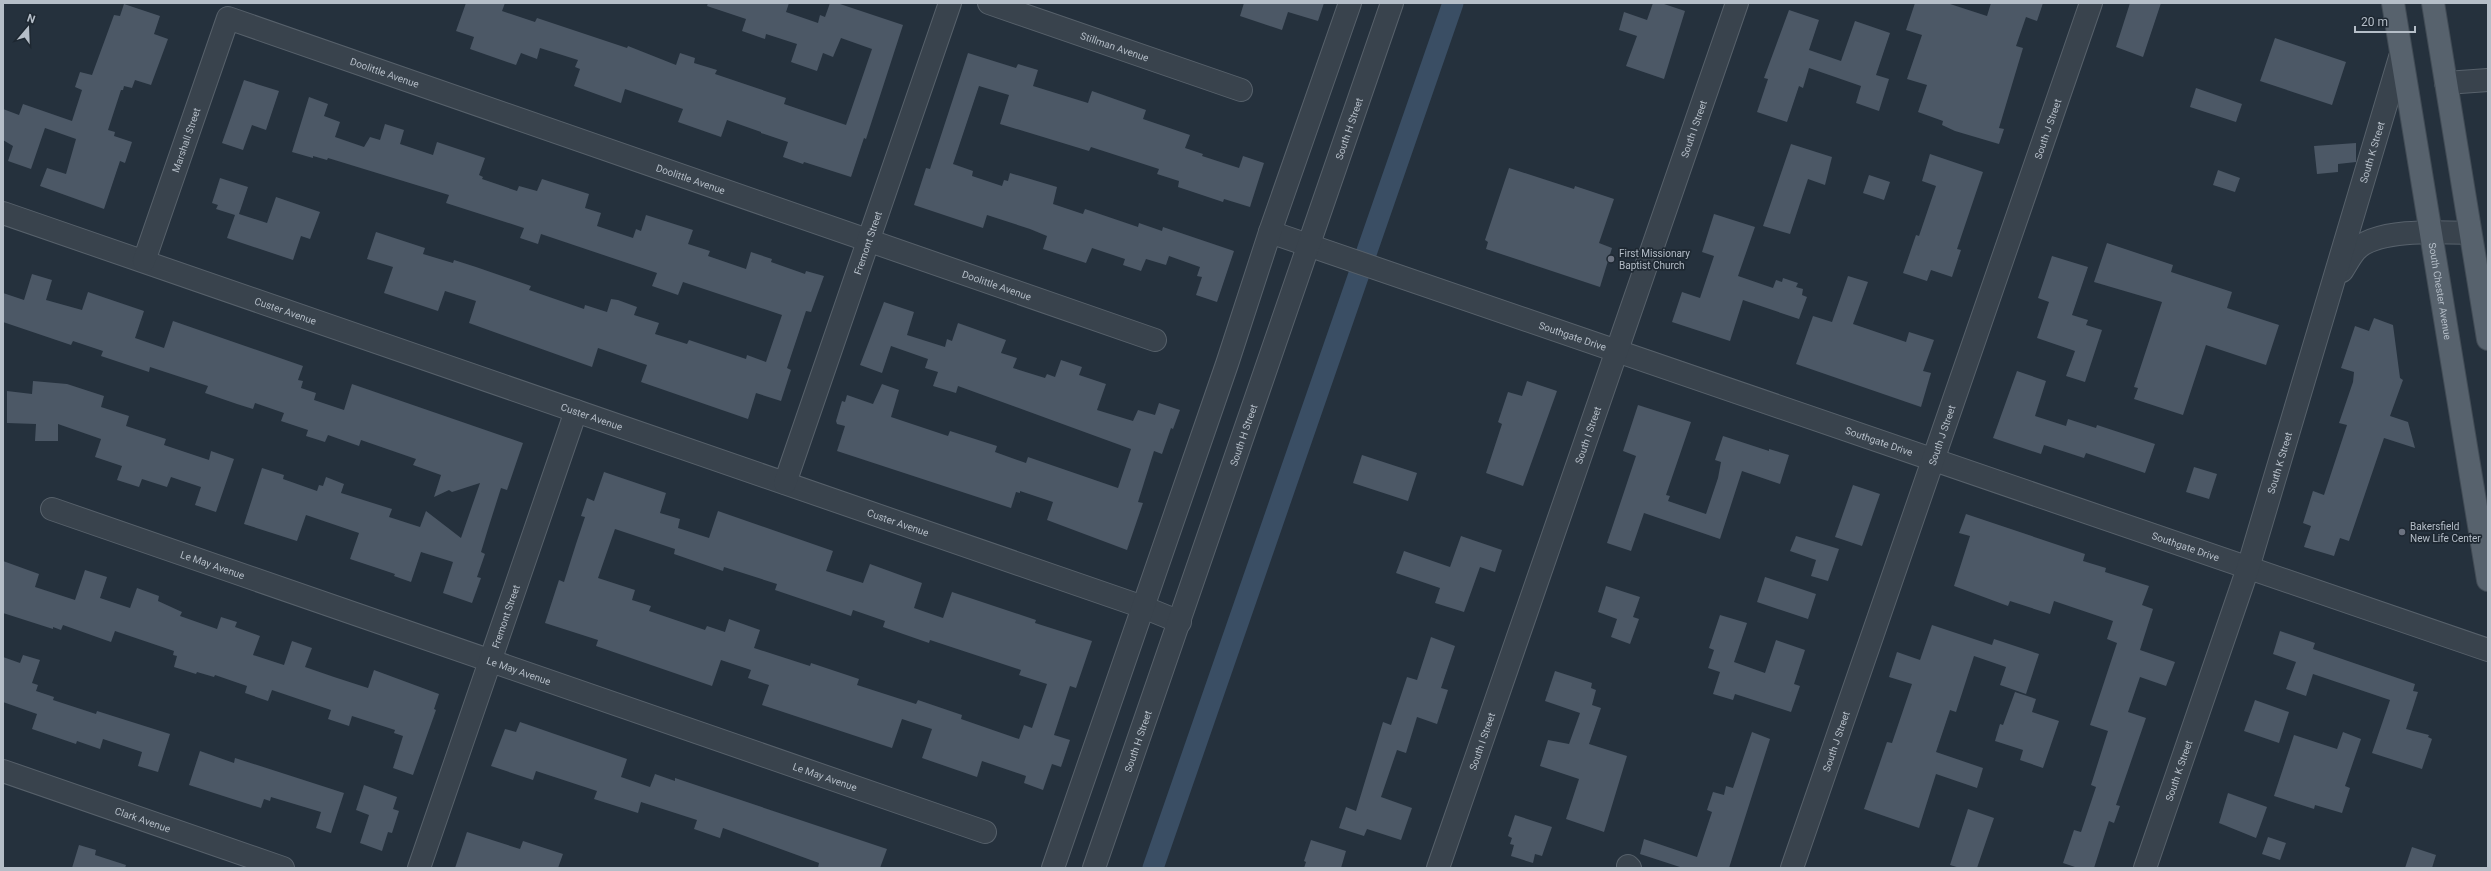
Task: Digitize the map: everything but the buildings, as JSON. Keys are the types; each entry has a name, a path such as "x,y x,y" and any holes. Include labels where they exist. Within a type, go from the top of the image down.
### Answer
{"main road":[{"name":"South Chester Avenue","path":"2393,3 2488,580"},
{"path":"2433,3 2488,339"}],"street":[{"name":"Fremont Street","path":"785,483 950,3"},
{"name":"Stillman Avenue","path":"989,3 1241,90"},
{"path":"1053,868 1270,232 1350,3"},
{"name":"South H Street","path":"1094,868 1392,3"},
{"name":"South I Street","path":"1438,868 1737,3"},
{"name":"South J Street","path":"1792,868 2092,3"},
{"name":"Doolittle Avenue","path":"228,18 1154,340"},
{"name":"Marshall Street","path":"144,261 228,18"},
{"name":"South K Street","path":"2145,868 2248,568 2401,54"},
{"path":"2446,83 2488,80"},
{"name":"Custer Avenue","path":"3,213 1143,607 1180,622"},
{"name":"Southgate Drive","path":"1270,232 1377,270 2488,650"},
{"path":"2332,287 2356,250 2382,235 2430,232 2470,233"},
{"name":"Fremont Street","path":"419,868 576,411"},
{"name":"Le May Avenue","path":"52,509 985,832"},
{"name":"Clark Avenue","path":"3,771 283,868"}],"waterway":[{"path":"1153,868 1453,3"}],"place":[{"name":"First Missionary Baptist Church","path":"1611,259"},
{"name":"Bakersfield New Life Center","path":"2402,532"}]}
